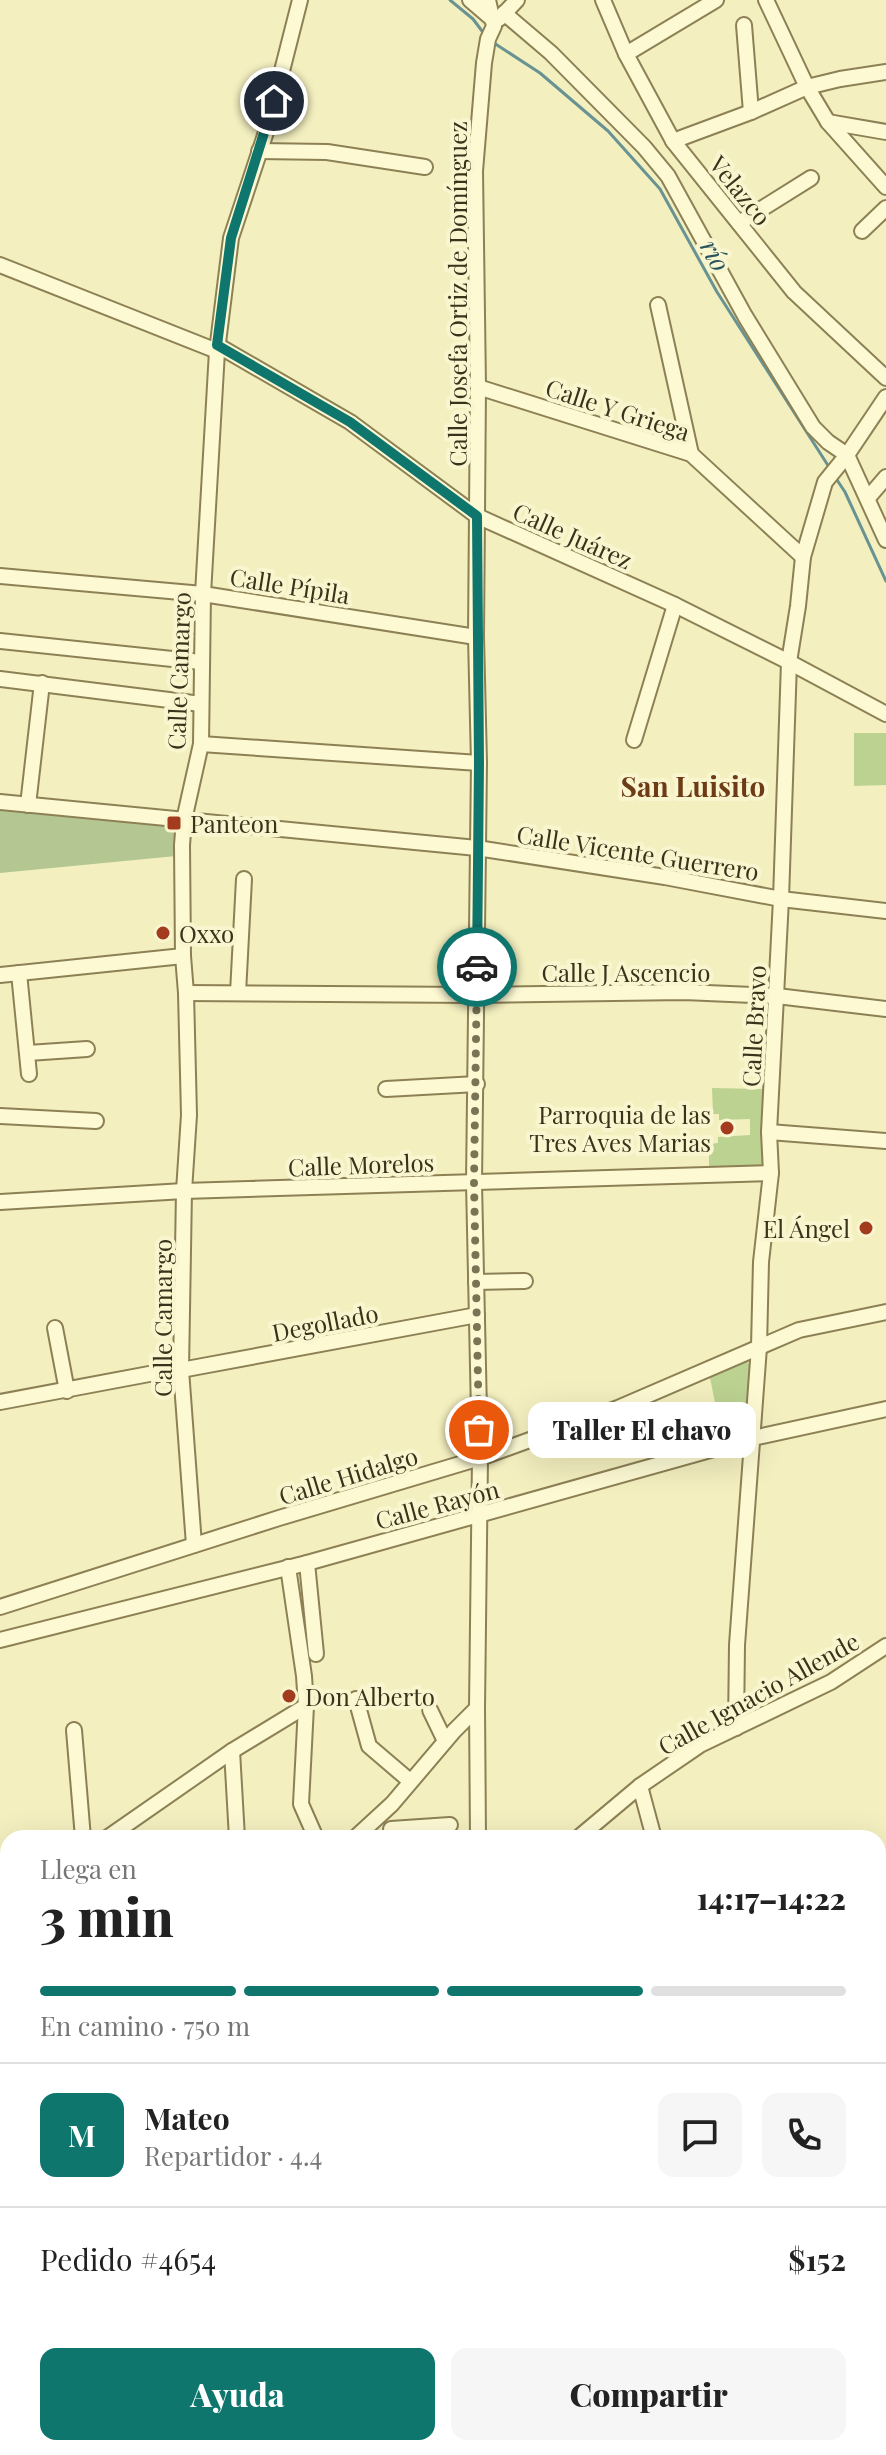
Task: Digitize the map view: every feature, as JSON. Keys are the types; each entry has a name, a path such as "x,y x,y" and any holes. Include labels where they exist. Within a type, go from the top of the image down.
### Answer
{"street":[{"name":"Calle Camargo","path":"194,1545 181,1369 184,1191 189,1115 182,845 184,820 201,744 203,594 217,348 231,238 268,126 300,0"},
{"path":"470,0 559,61 644,147 668,176 745,316 813,427 846,457 886,540"},
{"name":"Calle Josefa Ortiz de Domínguez","path":"478,1830 480,1458 474,1183 479,763 475,171 484,63 488,39 496,19 488,0"},
{"path":"496,19 517,0"},
{"name":"Velazco","path":"603,0 626,54 673,141 794,292 886,378"},
{"path":"626,54 716,0"},
{"path":"766,0 807,87 828,122 886,187"},
{"path":"744,25 751,112"},
{"path":"673,141 807,87 886,72"},
{"path":"828,122 886,132"},
{"path":"259,151 327,152 425,167"},
{"path":"739,223 811,178"},
{"path":"862,231 886,208"},
{"name":"Calle Juárez","path":"0,265 217,348 350,422 477,516 675,605 886,714"},
{"path":"658,305 691,454"},
{"name":"Calle Y Griega","path":"478,387 691,454 803,557"},
{"name":"Calle Bravo","path":"736,1728 737,1645 759,1347 761,1262 771,1173 769,1132 789,662 803,557 825,482 846,457 886,397"},
{"path":"868,498 886,477"},
{"name":"Calle Pípila","path":"0,576 203,594 476,637"},
{"path":"634,740 675,605"},
{"path":"0,641 201,662"},
{"path":"0,679 201,704"},
{"path":"28,805 42,683"},
{"path":"201,744 479,763"},
{"name":"Calle Vicente Guerrero","path":"0,802 477,848 665,877 781,899 886,911"},
{"path":"238,993 244,879"},
{"path":"0,975 183,956"},
{"path":"19,973 29,1074"},
{"name":"Calle J Ascencio","path":"186,993 476,995 684,992 777,996 886,1009"},
{"path":"28,1053 87,1049"},
{"path":"386,1089 477,1084"},
{"path":"0,1116 96,1121"},
{"path":"769,1132 886,1141"},
{"name":"Calle Morelos","path":"0,1202 184,1191 771,1173"},
{"path":"476,1282 525,1281"},
{"name":"Calle Hidalgo","path":"0,1607 480,1458 618,1408 799,1330 886,1312"},
{"name":"Degollado","path":"0,1402 477,1315"},
{"path":"55,1328 67,1391"},
{"name":"Calle Rayón","path":"0,1640 307,1563 753,1438 886,1409"},
{"path":"307,1563 316,1654"},
{"path":"288,1567 306,1706 301,1804 312,1830"},
{"name":"Calle Ignacio Allende","path":"588,1830 640,1786 700,1745 831,1682 886,1646"},
{"path":"356,1699 369,1746 410,1781"},
{"path":"118,1830 232,1751 306,1706"},
{"path":"364,1830 392,1804 477,1708"},
{"path":"430,1710 445,1741"},
{"path":"74,1730 82,1830"},
{"path":"232,1751 237,1830"},
{"path":"640,1786 652,1830"},
{"path":"391,1830 392,1804"},
{"path":"413,1830 450,1825"}],"green space":[{"path":"854,733 886,733 886,785 854,786"},
{"path":"0,806 174,823 176,856 0,873"},
{"path":"712,1088 763,1089 763,1166 709,1168 709,1144 718,1143 718,1137 750,1135 750,1119 719,1120 719,1114 713,1114"},
{"path":"743,1359 751,1365 748,1409 718,1417 709,1373"}],"waterway":[{"name":"río","path":"450,0 473,19 485,35"},
{"name":"río","path":"494,43 540,73 608,131 660,189 717,292 829,467"},
{"name":"río","path":"835,477 886,581"}],"way so far":[{"path":"477,967 474,1183 479,1430"}],"place":[{"name":"Panteon","path":"174,823"},
{"name":"Oxxo","path":"163,933"},
{"name":"Parroquia de las Tres Aves Marias","path":"727,1128"},
{"name":"El Ángel","path":"866,1228"},
{"name":"Taller El chavo","path":"479,1430"},
{"name":"Don Alberto","path":"289,1696"}],"district":[{"name":"San Luisito","path":"693,785"}],"route":[{"path":"274,101 231,238 217,345 350,422 477,516 477,967"}]}
